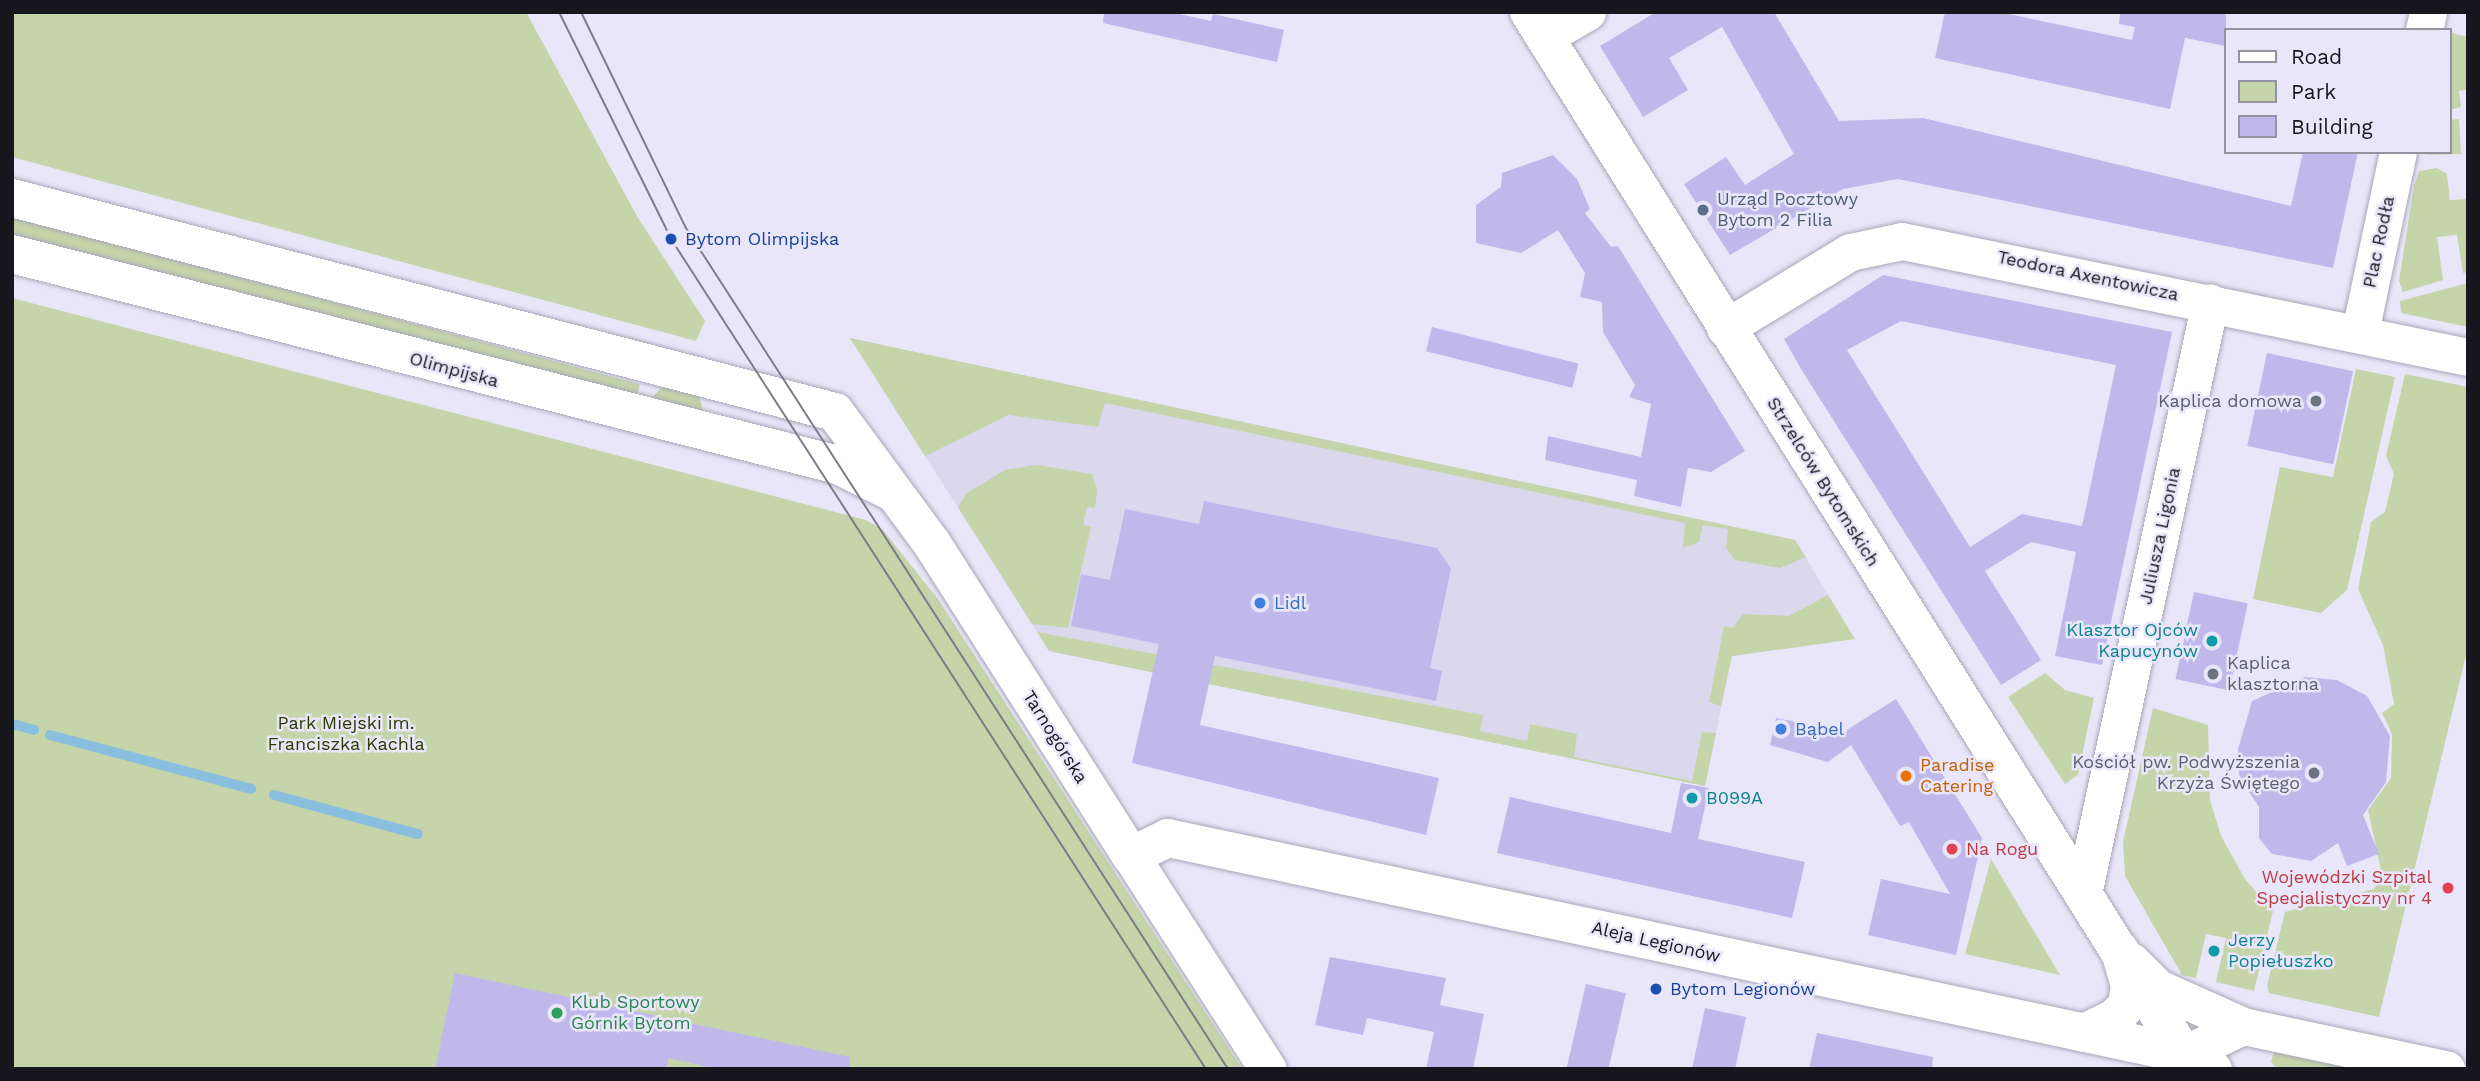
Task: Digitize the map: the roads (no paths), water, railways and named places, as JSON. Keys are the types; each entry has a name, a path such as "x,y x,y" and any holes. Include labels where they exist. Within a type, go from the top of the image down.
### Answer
{"street":[{"path":"1537,24 1587,12"},
{"name":"Strzelców Bytomskich","path":"1537,24 1725,328 2084,894 2196,1064"},
{"name":"Plac Rodła","path":"2360,332 2398,154"},
{"name":"Tarnogórska","path":"12,198 835,412 931,542 1268,1069"},
{"name":"Teodora Axentowicza","path":"1725,328 1850,252 1902,241 2360,332 2468,357"},
{"name":"Olimpijska","path":"12,254 838,465 893,493"},
{"name":"Juliusza Ligonia","path":"2084,894 2210,302"},
{"name":"Aleja Legionów","path":"1131,856 1168,838 2084,1033 2196,1064"},
{"path":"2120,950 2158,988 2243,1026 2446,1069"},
{"name":"Strzelców Bytomskich","path":"2084,1033 2115,1018 2127,1004 2130,986 2120,950"},
{"path":"2196,1064 2243,1026"}],"waterway":[{"path":"12,724 34,730"},
{"path":"50,735 251,789"},
{"path":"274,795 418,834"}],"tram line":[{"path":"559,12 671,239 1206,1069"},
{"path":"581,12 686,228 1228,1069"}],"place":[{"name":"Urząd Pocztowy Bytom 2 Filia","path":"1703,210"},
{"name":"Bytom Olimpijska","path":"671,239"},
{"name":"Kaplica domowa","path":"2316,401"},
{"name":"Lidl","path":"1260,603"},
{"name":"Klasztor Ojców Kapucynów","path":"2212,641"},
{"name":"Kaplica klasztorna","path":"2213,674"},
{"name":"Bąbel","path":"1781,729"},
{"name":"Kościół pw. Podwyższenia Krzyża Świętego","path":"2314,773"},
{"name":"Paradise Catering","path":"1906,776"},
{"name":"B099A","path":"1692,798"},
{"name":"Na Rogu","path":"1952,849"},
{"name":"Wojewódzki Szpital Specjalistyczny nr 4","path":"2448,888"},
{"name":"Jerzy Popiełuszko","path":"2214,951"},
{"name":"Bytom Legionów","path":"1656,989"},
{"name":"Klub Sportowy Górnik Bytom","path":"557,1013"}],"park label":[{"name":"Park Miejski im. Franciszka Kachla","path":"346,734"}]}
